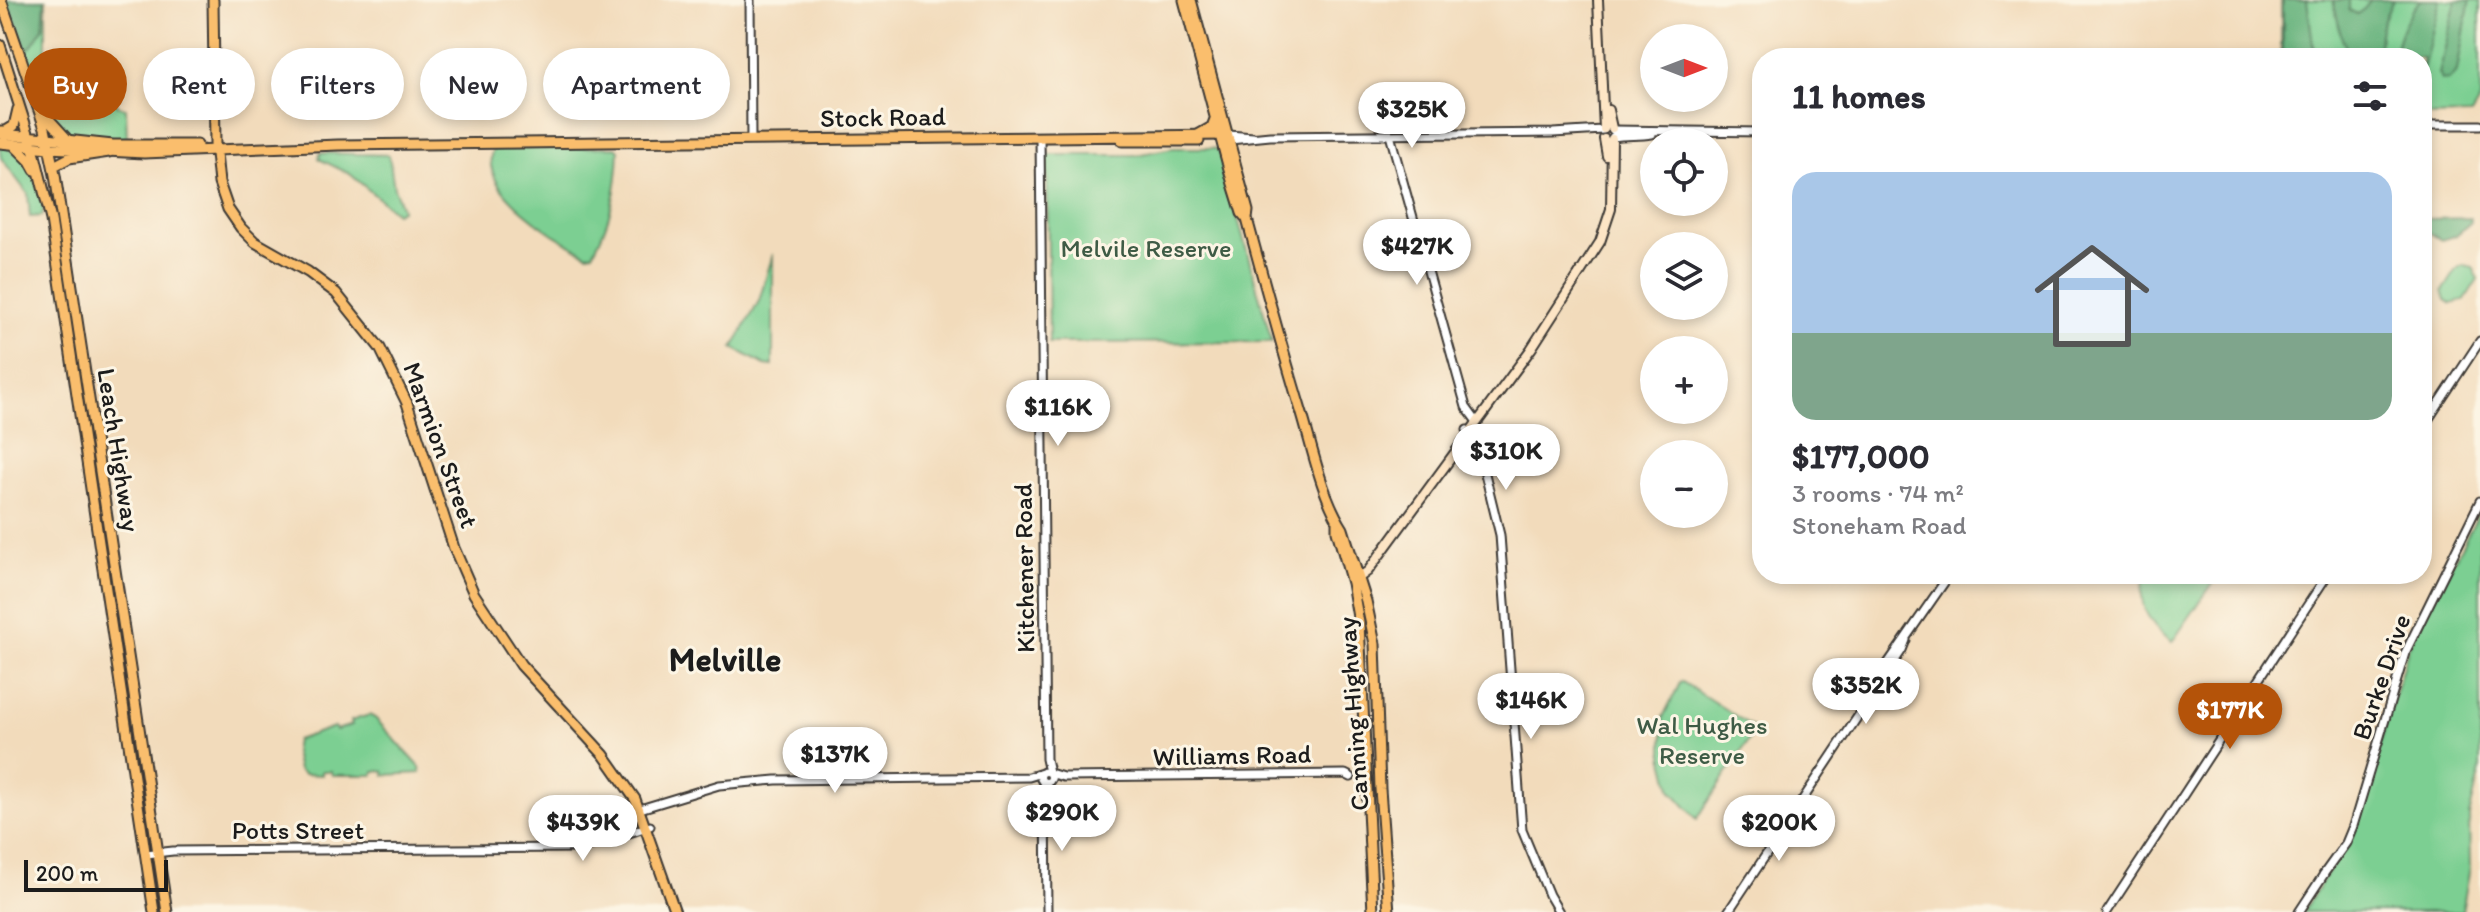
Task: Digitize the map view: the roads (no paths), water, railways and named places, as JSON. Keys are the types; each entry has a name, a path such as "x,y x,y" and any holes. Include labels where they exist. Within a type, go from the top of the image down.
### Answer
{"main road":[{"name":"Leach Highway","path":"1,0 24,67"},
{"name":"Marmion Street","path":"215,0 218,147 227,193 244,226 258,239 327,280 353,306 383,345 407,393 458,547 477,592 523,662 607,753 642,808 677,912"},
{"name":"Canning Highway","path":"1184,0 1215,118 1225,138"},
{"name":"Canning Highway","path":"1191,0 1225,138 1248,211 1247,219 1307,433 1337,519 1337,531 1371,621 1376,656 1380,789 1389,912"},
{"path":"1355,578 1468,432 1528,347 1598,237 1605,220 1608,196 1608,114 1598,0"},
{"name":"Leach Highway","path":"0,45 31,141 54,235 154,912"},
{"path":"0,132 15,125 18,102"},
{"path":"1198,135 1212,127 1215,118"},
{"name":"Leach Highway","path":"42,120 54,166 167,912"},
{"path":"50,120 68,140"},
{"name":"Stock Road","path":"0,132 31,141 109,152 218,147"},
{"name":"Stock Road","path":"1087,138 1098,135 1198,135 1225,138"},
{"name":"Stock Road","path":"48,143 68,140 122,145 248,147 1040,137 1103,141 1225,138"},
{"name":"Stock Road","path":"0,143 31,141"},
{"path":"13,144 33,165 45,191"},
{"path":"54,166 69,158 109,152"},
{"name":"Canning Highway","path":"1355,578 1373,912"},
{"path":"1359,623 1371,621"}],"street":[{"path":"750,0 751,140"},
{"path":"2432,125 2480,125"},
{"name":"Stock Road","path":"1225,138 1752,132"},
{"path":"1390,135 1467,411 1476,420"},
{"name":"Kitchener Road","path":"1040,137 1047,912"},
{"path":"2432,414 2480,341"},
{"path":"1468,432 1478,445 1500,535 1522,830 1559,912"},
{"name":"Burke Drive","path":"2299,912 2348,836 2405,653 2480,501"},
{"name":"Burke Drive","path":"2464,536 2480,511"},
{"path":"1728,912 1804,796 1814,786 1943,584"},
{"path":"2107,912 2321,584"},
{"name":"Williams Road","path":"642,808 719,785 776,780 1345,774 1351,777"},
{"name":"Potts Street","path":"146,854 588,847 648,826"}],"district":[{"name":"Melville","path":"725,659"}],"park label":[{"name":"Melvile Reserve","path":"1146,248"},
{"name":"Wal Hughes Reserve","path":"1702,740"}]}
